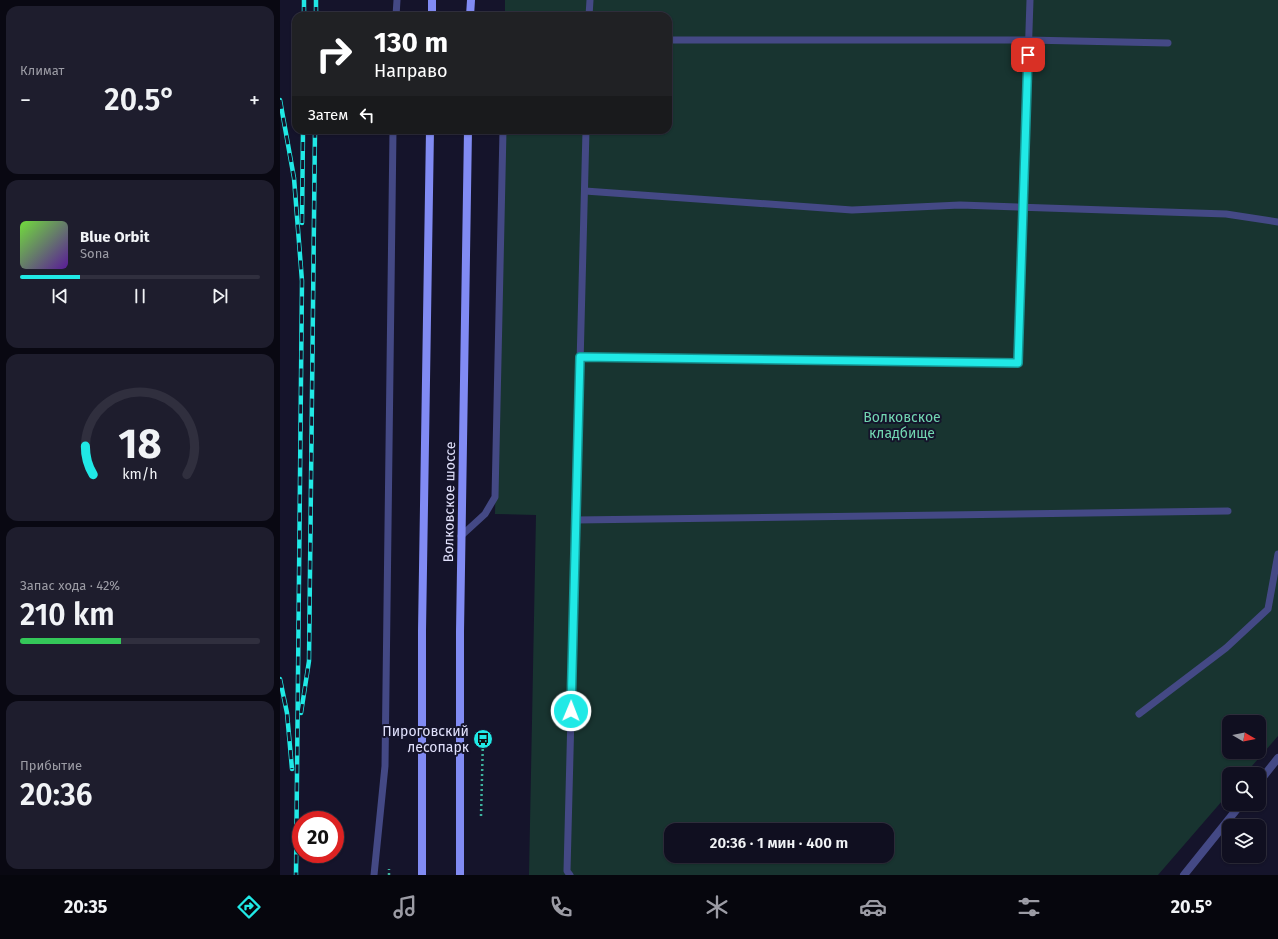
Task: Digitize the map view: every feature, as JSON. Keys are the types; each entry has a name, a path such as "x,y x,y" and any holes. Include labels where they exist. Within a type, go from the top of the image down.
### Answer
{"main road":[{"path":"432,0 432,12"},
{"path":"470,12 471,0"},
{"name":"Волковское шоссе","path":"422,875 422,631 430,134"},
{"name":"Волковское шоссе","path":"460,875 461,536 468,134"}],"street":[{"path":"1266,773 1278,758"},
{"path":"1184,875 1235,811"}],"lane":[{"path":"396,12 397,0"},
{"path":"589,12 590,0"},
{"path":"580,357 1018,363 1030,0"},
{"path":"672,40 1028,40 1168,43"},
{"path":"374,875 385,766 390,251 394,134"},
{"path":"461,536 485,514 495,497 503,134"},
{"path":"570,875 567,871 586,134"},
{"path":"585,191 852,210 960,205 1226,214 1278,222"},
{"path":"576,520 1228,511"},
{"path":"1139,714 1226,648 1268,609 1278,554"}],"path":[{"path":"481,816 483,739"}],"green space":[{"name":"Волковское кладбище","path":"505,0 1278,0 1278,736 1266,750 1266,715 1222,715 1222,759 1258,759 1251,767 1222,767 1222,801 1158,875 529,875 536,515 495,514 503,134 672,134 672,12 505,12"}],"railway":[{"path":"304,0 304,12"},
{"path":"316,0 316,12"},
{"path":"280,100 294,178 302,281 296,875"},
{"path":"302,223 303,134"},
{"path":"301,713 309,661 315,134"},
{"path":"280,679 287,713 292,769"}],"place":[{"name":"Пироговский лесопарк","path":"483,739"}],"route":[{"path":"571,711 580,357 1018,363 1028,55"}]}
